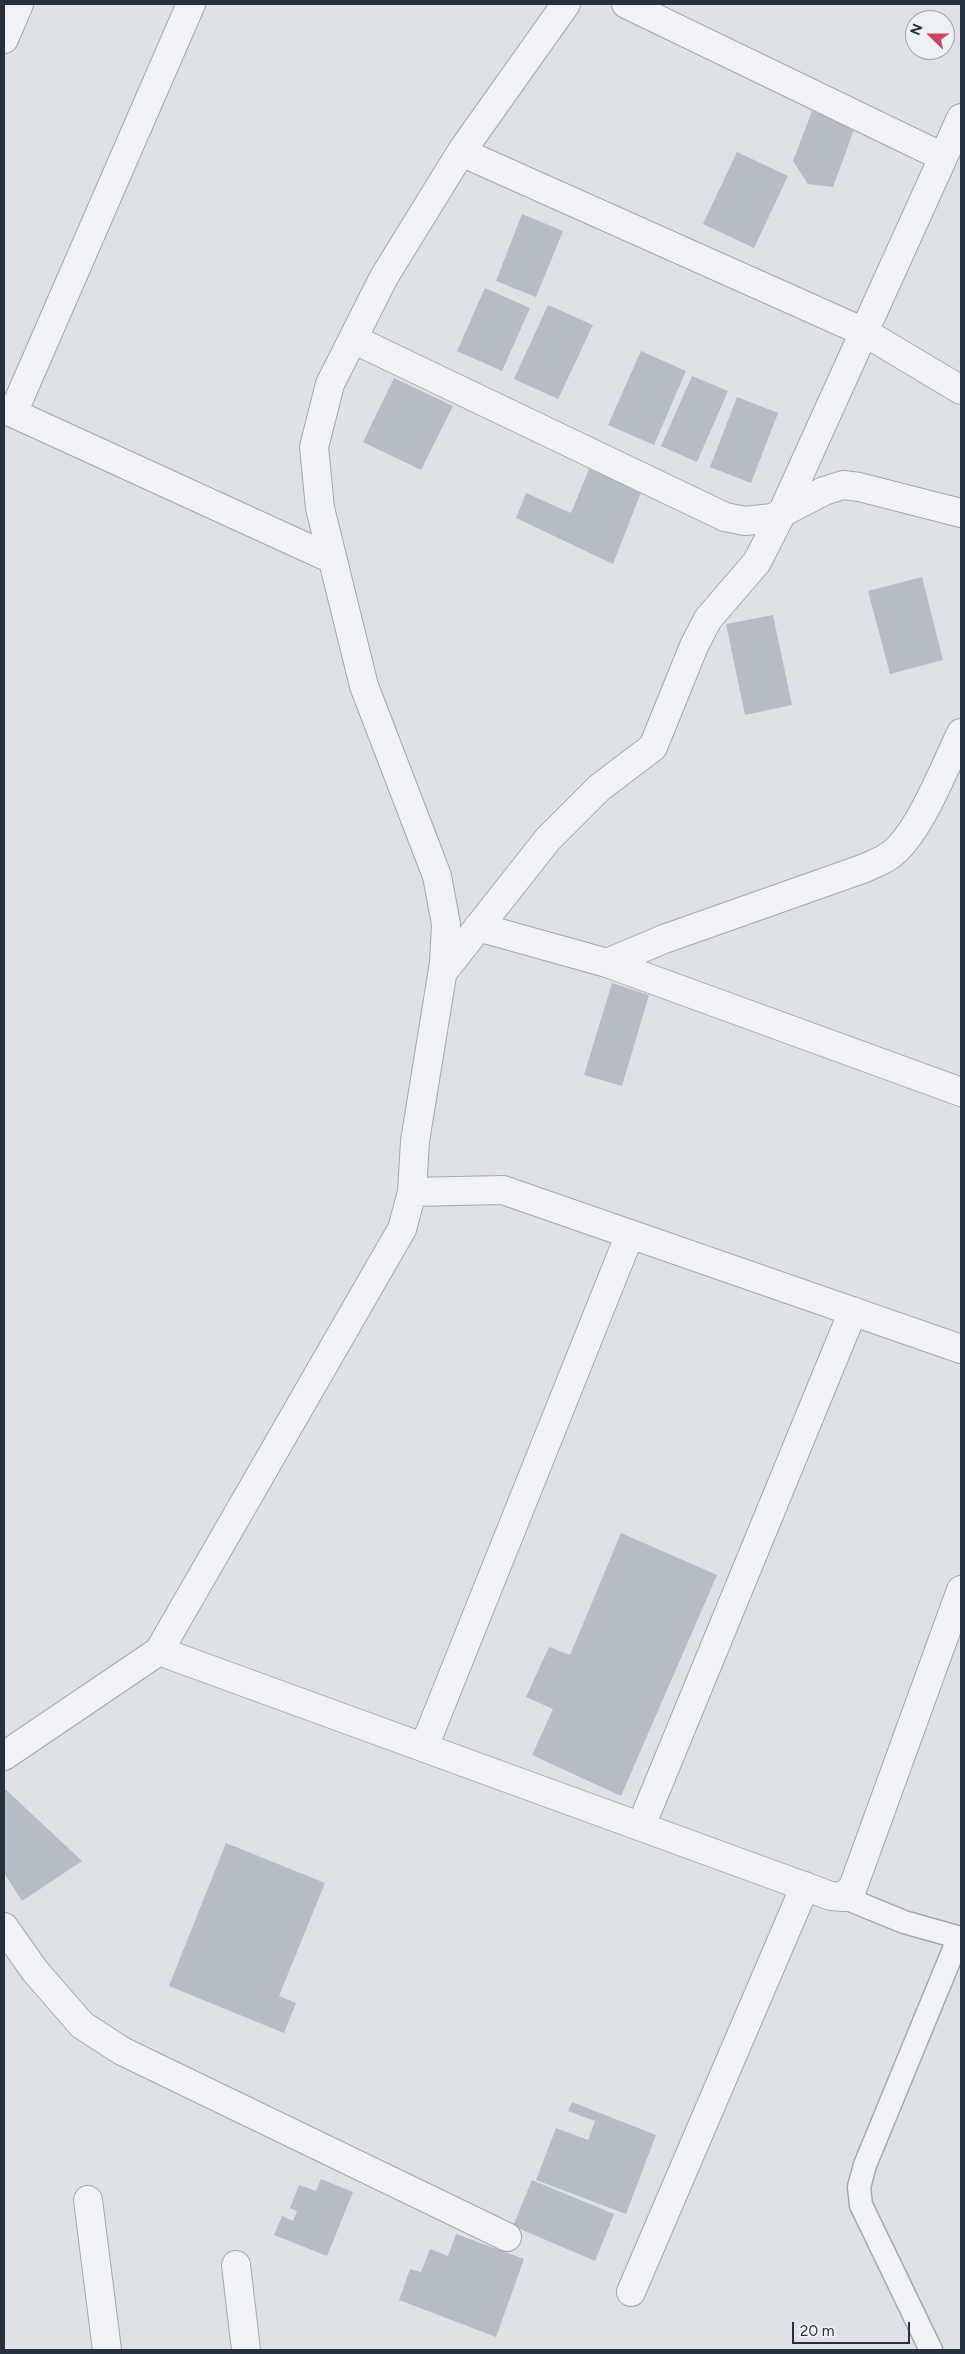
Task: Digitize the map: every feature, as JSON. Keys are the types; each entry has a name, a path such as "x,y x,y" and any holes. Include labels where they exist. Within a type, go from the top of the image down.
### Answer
{"street":[{"path":"4,39 19,4"},
{"path":"191,4 8,411 332,559"},
{"path":"4,1756 159,1651 402,1228 412,1192 414,1141 443,972 446,924 437,876 364,686 320,508 314,447 330,384 384,277 462,152 566,4"},
{"path":"626,4 943,157"},
{"path":"443,972 548,839 600,788 638,760 653,746 694,646 708,619 757,562 782,513 961,118"},
{"path":"462,152 864,332 961,390"},
{"path":"353,339 725,517 745,521 772,518 824,491 843,485 961,513"},
{"path":"607,963 664,939 865,868 890,856 904,842 918,821 961,733"},
{"path":"478,928 607,963 961,1092"},
{"path":"412,1192 503,1190 961,1349"},
{"path":"424,1747 630,1234"},
{"path":"641,1826 853,1311"},
{"path":"159,1651 831,1896 843,1897 853,1887 961,1590"},
{"path":"631,2292 805,1886"},
{"path":"4,1927 36,1971 82,2025 122,2051 507,2237"},
{"path":"88,2200 107,2350"},
{"path":"236,2265 246,2350"}],"lane":[{"path":"843,1897 904,1922 960,1937 865,2165 859,2187 861,2205 931,2350"}],"building":[{"path":"812,111 855,127 833,187 808,184 793,161"},
{"path":"737,152 788,176 754,248 703,224"},
{"path":"522,214 563,231 536,297 496,281"},
{"path":"485,288 530,308 502,371 457,351"},
{"path":"548,305 593,325 558,399 514,379"},
{"path":"641,351 686,371 654,445 608,425"},
{"path":"692,376 728,391 697,462 661,446"},
{"path":"394,378 453,406 421,470 363,442"},
{"path":"737,397 778,413 751,483 710,467"},
{"path":"589,469 642,490 613,564 516,518 526,493 571,513"},
{"path":"922,577 943,660 890,674 868,591"},
{"path":"773,615 792,705 745,715 726,624"},
{"path":"612,983 649,995 622,1086 584,1075"},
{"path":"621,1533 717,1575 621,1796 532,1755 553,1709 526,1697 549,1647 570,1655"},
{"path":"4,1788 82,1861 22,1901 4,1873"},
{"path":"226,1843 325,1883 279,1996 296,2003 284,2033 169,1986"},
{"path":"572,2102 656,2135 626,2214 536,2180 556,2128 588,2140 595,2121 568,2111"},
{"path":"321,2179 353,2192 327,2256 274,2235 282,2216 293,2221 297,2211 290,2208 299,2185 316,2191"},
{"path":"532,2180 614,2214 595,2261 513,2226"},
{"path":"456,2234 524,2259 496,2337 399,2300 410,2269 421,2272 430,2249 448,2256"}]}
